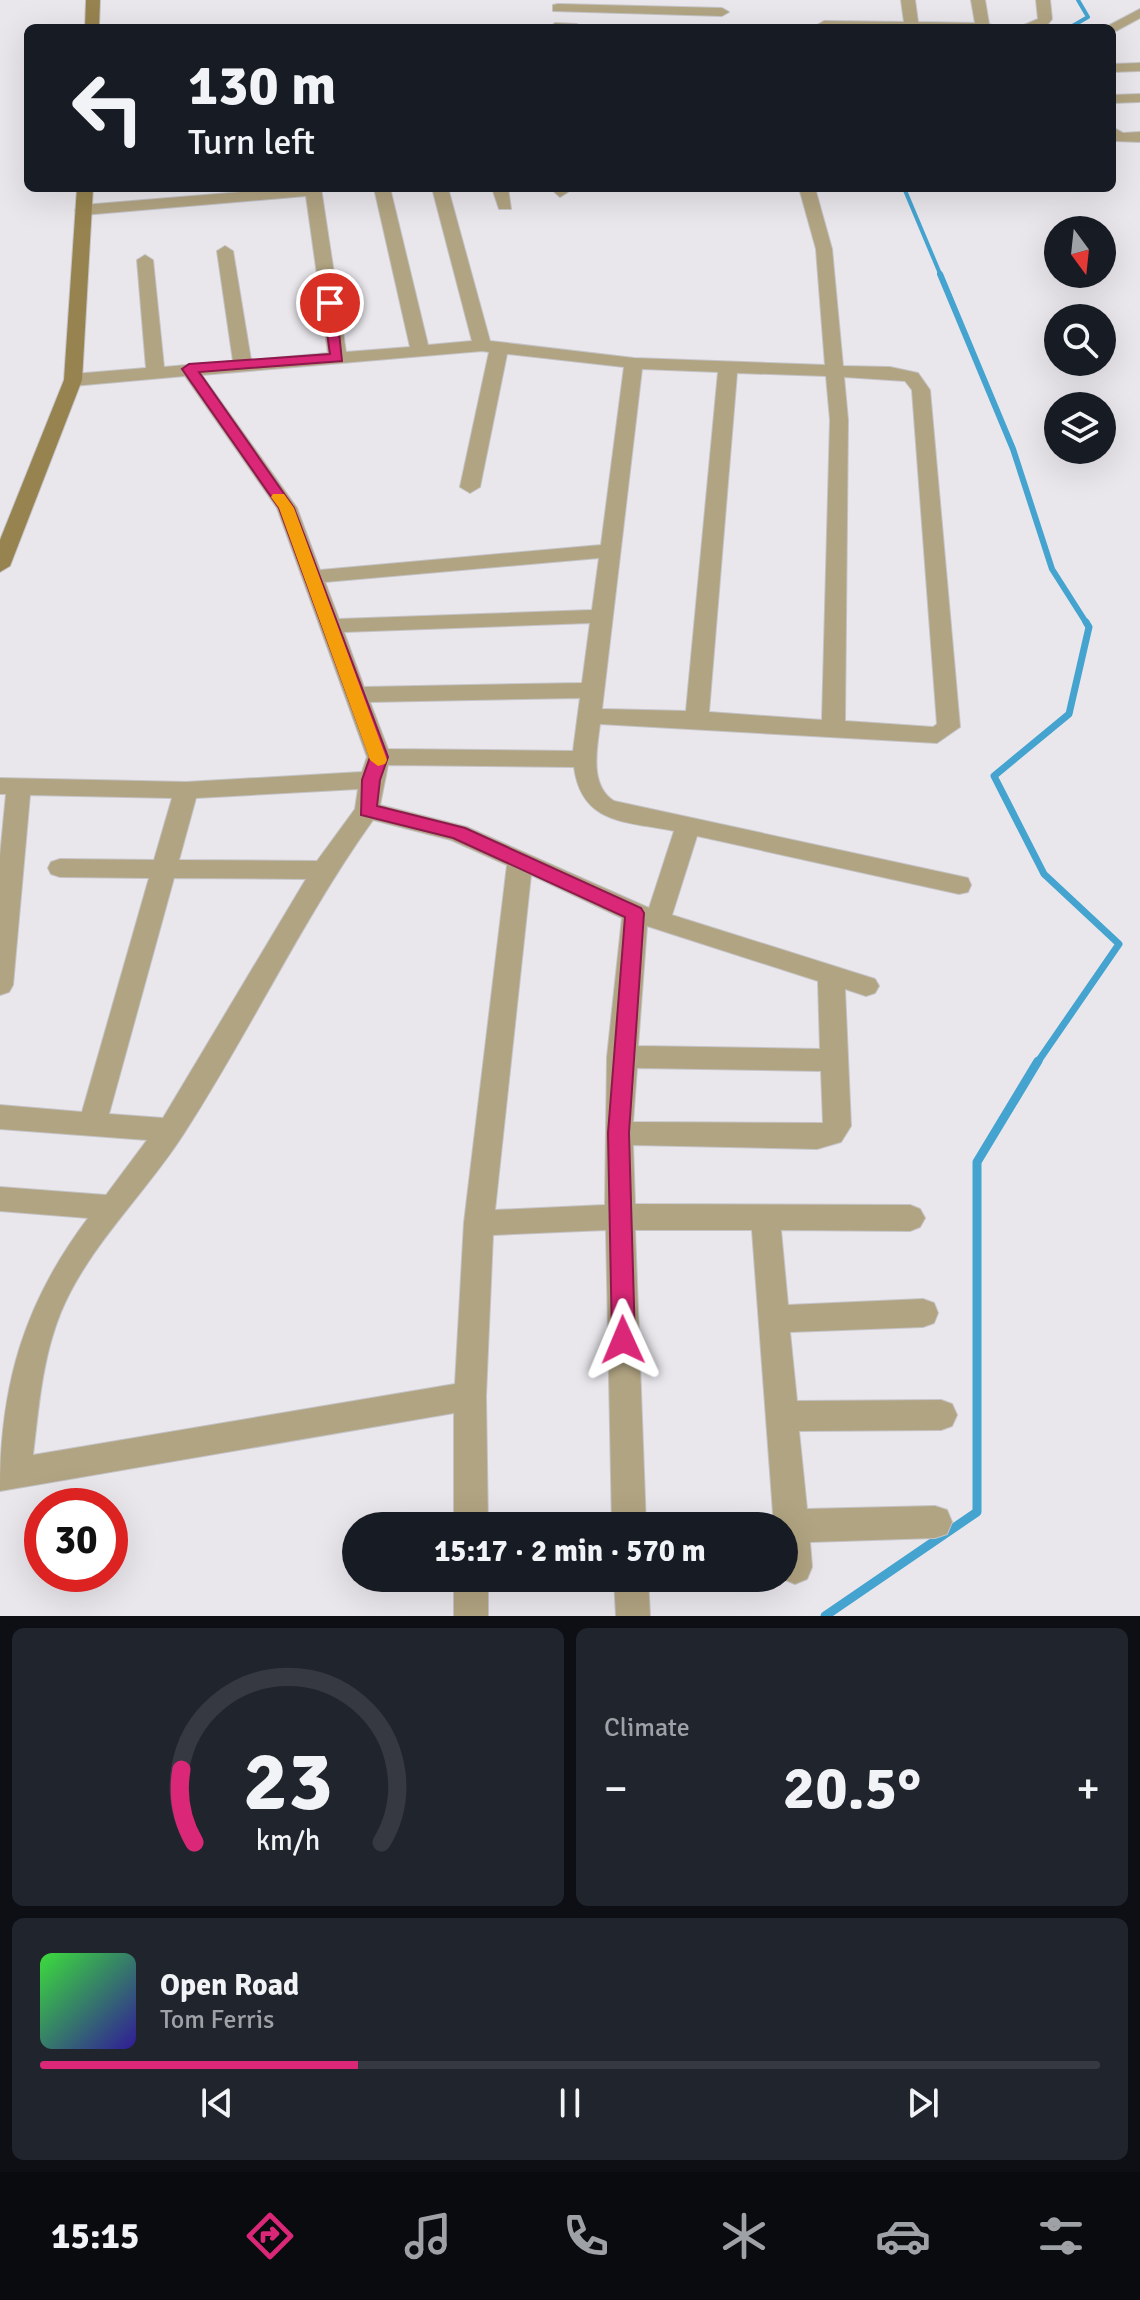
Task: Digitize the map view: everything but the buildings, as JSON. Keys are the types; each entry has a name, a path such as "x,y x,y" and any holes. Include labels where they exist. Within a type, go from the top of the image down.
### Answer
{"street":[{"path":"92,24 93,0"},
{"path":"908,0 911,24"},
{"path":"978,0 982,24"},
{"path":"1041,24 1045,19 1043,0"},
{"path":"556,24 559,4 722,6"},
{"path":"1116,25 1140,13"},
{"path":"824,22 868,24"},
{"path":"1116,68 1140,67"},
{"path":"1116,135 1120,138 1140,137"},
{"path":"0,566 73,380 85,192"},
{"path":"83,210 280,192"},
{"path":"313,192 338,358"},
{"path":"383,192 420,351"},
{"path":"441,192 490,347 470,487"},
{"path":"501,192 505,206"},
{"path":"808,192 824,249 839,420 833,728"},
{"path":"225,251 243,365"},
{"path":"145,260 155,371"},
{"path":"73,380 155,371 490,347 634,363 911,377 921,390 949,727 937,735 697,719 590,716"},
{"path":"634,363 584,759 596,803 959,885"},
{"path":"697,719 728,367"},
{"path":"189,369 287,508 356,695 375,769 367,810 324,870 171,1130 71,1264 48,1306 29,1358 8,1475 470,1396"},
{"path":"312,577 609,551"},
{"path":"331,626 601,616"},
{"path":"356,695 593,690"},
{"path":"0,985 10,786 186,790 375,769 584,759"},
{"path":"93,1122 186,790"},
{"path":"367,810 458,833 646,917 866,986"},
{"path":"629,1512 618,1133 621,1057 646,917 688,826"},
{"path":"471,1512 470,1396 479,1223 520,860"},
{"path":"60,868 324,870"},
{"path":"618,1133 817,1137 831,1134 837,1126 831,976"},
{"path":"621,1057 833,1060"},
{"path":"0,1117 171,1130"},
{"path":"0,1199 114,1208"},
{"path":"479,1223 765,1215 910,1218"},
{"path":"765,1215 790,1512"},
{"path":"774,1319 923,1313"},
{"path":"782,1416 941,1415"},
{"path":"798,1526 935,1522"},
{"path":"471,1592 471,1616"},
{"path":"632,1592 633,1616"}],"waterway":[{"path":"1076,24 1088,17 1078,0"},
{"path":"906,192 941,276"},
{"path":"940,274 1013,449 1052,569 1087,624"},
{"path":"1037,1063 1119,944 1044,874 994,776 1069,714 1089,627 1086,622"},
{"path":"825,1616 977,1512 977,1162 1038,1061"}],"slow traffic":[{"path":"279,497 287,508 378,760"}],"route":[{"path":"330,303 338,358 189,369 287,508 379,757 371,780 367,810 458,833 635,913 621,1057 618,1133 623,1340"}]}
